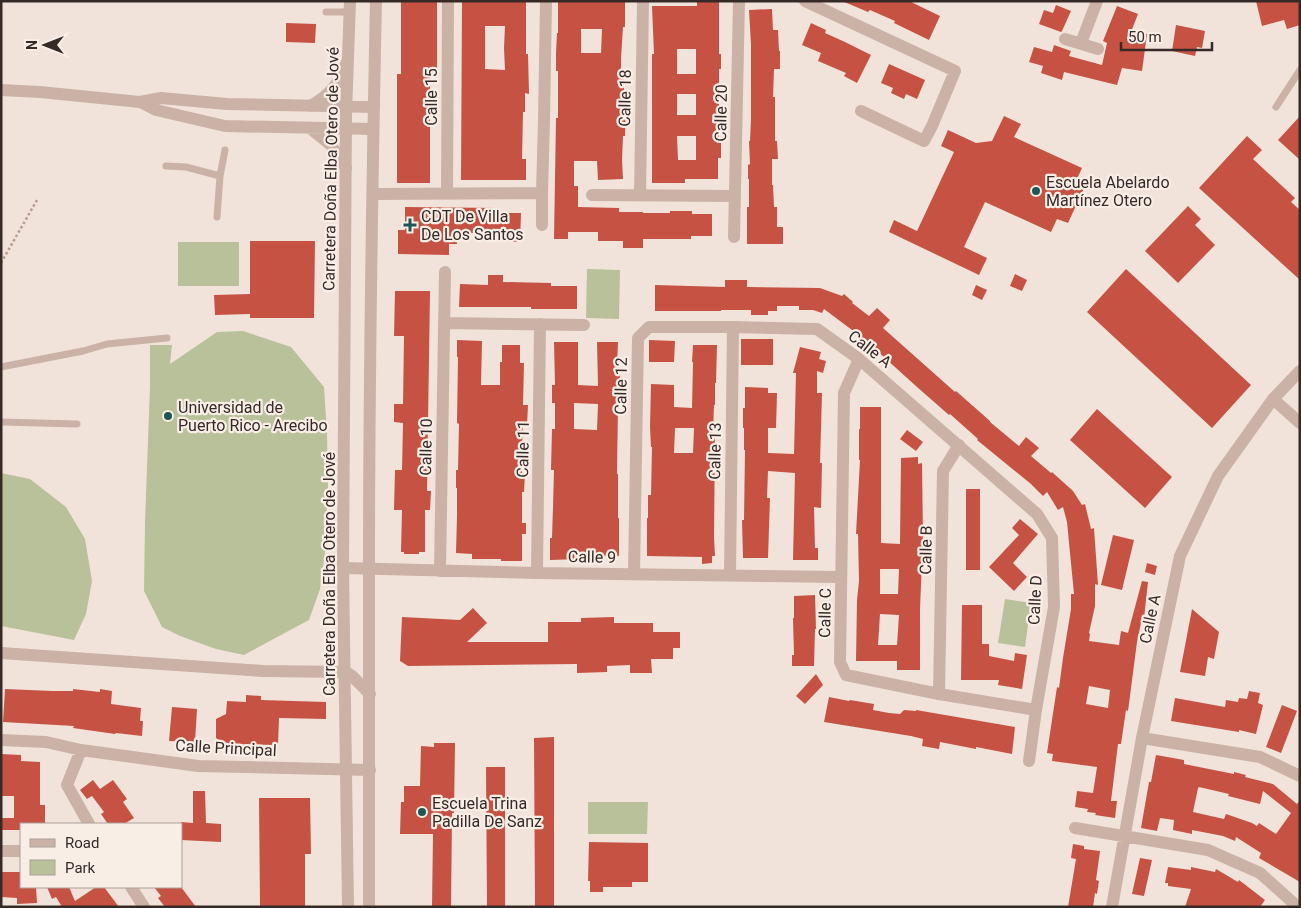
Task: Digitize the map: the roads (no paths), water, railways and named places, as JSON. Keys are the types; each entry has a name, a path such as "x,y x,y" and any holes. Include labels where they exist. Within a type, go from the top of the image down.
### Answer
{"street":[{"path":"369,907 369,569 372,194 376,1"},
{"name":"Calle 15","path":"447,194 448,1"},
{"path":"542,225 546,1"},
{"name":"Calle 18","path":"640,195 643,1"},
{"name":"Calle 20","path":"734,237 739,1"},
{"path":"805,1 955,71 924,141 861,111"},
{"path":"1081,43 1097,1"},
{"name":"Carretera Doña Elba Otero de Jové","path":"348,907 343,568 346,128 350,7"},
{"path":"1065,39 1098,49"},
{"path":"312,106 334,88 340,80 348,60"},
{"path":"1,90 140,102 161,98 227,104 374,107"},
{"path":"140,102 156,110 225,126 373,129"},
{"path":"310,128 331,145 346,168"},
{"path":"372,194 542,194"},
{"path":"592,195 735,196"},
{"name":"Calle 10","path":"440,571 445,272"},
{"path":"445,323 584,325"},
{"name":"Calle 11","path":"537,573 540,324"},
{"name":"Calle 12","path":"634,574 638,338 649,327 772,328"},
{"name":"Calle 13","path":"730,575 733,327"},
{"name":"Calle A","path":"772,328 817,329 859,359 959,445"},
{"name":"Calle C","path":"859,359 844,393 840,662 846,675 939,694 1036,710"},
{"name":"Calle A","path":"1112,907 1142,738 1180,556 1218,476 1273,400 1300,371"},
{"path":"1273,400 1300,423"},
{"name":"Calle D","path":"959,445 1037,514 1052,538 1054,606 1029,761"},
{"name":"Calle B","path":"939,694 944,472 959,445"},
{"name":"Calle 9","path":"343,568 841,577"},
{"path":"1,653 262,671 346,672 370,694"},
{"path":"1142,738 1260,757 1300,776"},
{"name":"Calle Principal","path":"1,740 46,742 81,750 198,766 370,770"},
{"path":"81,750 68,785 87,821"},
{"path":"1075,828 1208,850 1260,873 1298,907"},
{"path":"1,850 20,851"},
{"path":"132,888 144,907"}],"lane":[{"path":"326,12 350,7"},
{"path":"1276,107 1300,70"},
{"path":"217,217 224,150"},
{"path":"166,166 186,167 220,176"},
{"path":"1,367 83,351 107,344 167,338"},
{"path":"1,422 77,424"}],"place":[{"name":"Escuela Abelardo Martínez Otero","path":"1036,191"},
{"name":"CDT De Villa De Los Santos","path":"410,225"},
{"name":"Universidad de Puerto Rico - Arecibo","path":"168,416"},
{"name":"Escuela Trina Padilla De Sanz","path":"422,812"}]}
